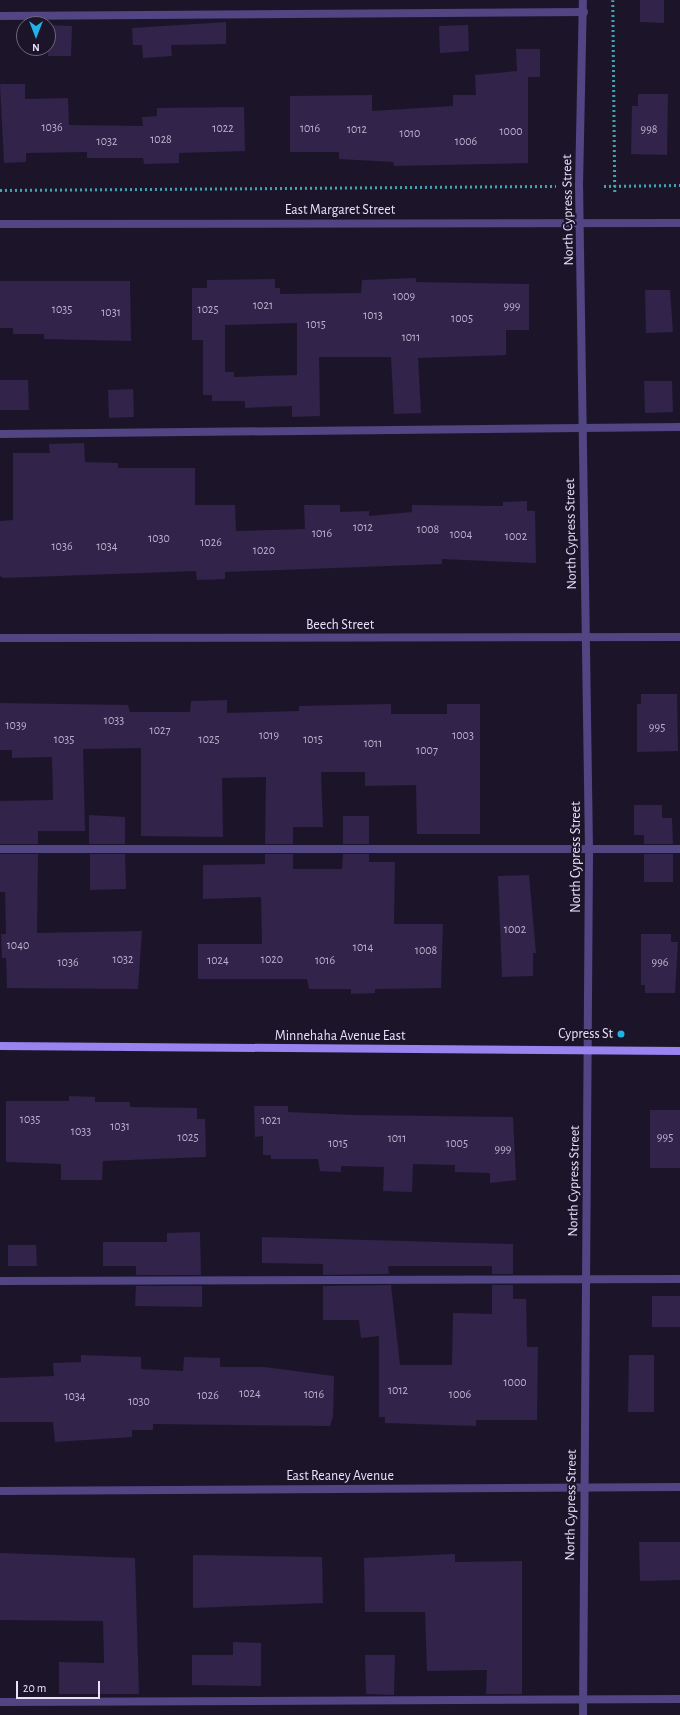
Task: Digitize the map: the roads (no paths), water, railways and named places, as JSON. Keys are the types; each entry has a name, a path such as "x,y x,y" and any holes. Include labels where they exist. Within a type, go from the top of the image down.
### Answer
{"main road":[{"name":"Minnehaha Avenue East","path":"0,1046 680,1051"}],"street":[{"name":"North Cypress Street","path":"583,0 580,222 582,428 590,850 583,1715"},
{"path":"0,16 584,12"},
{"name":"East Margaret Street","path":"0,224 680,223"},
{"path":"0,434 680,427"},
{"name":"Beech Street","path":"0,638 680,637"},
{"path":"0,850 680,849"},
{"path":"0,1281 586,1280 680,1278"},
{"name":"East Reaney Avenue","path":"0,1491 680,1487"},
{"path":"0,1702 583,1697 680,1699"}],"place":[{"name":"Cypress St","path":"621,1034"}]}
